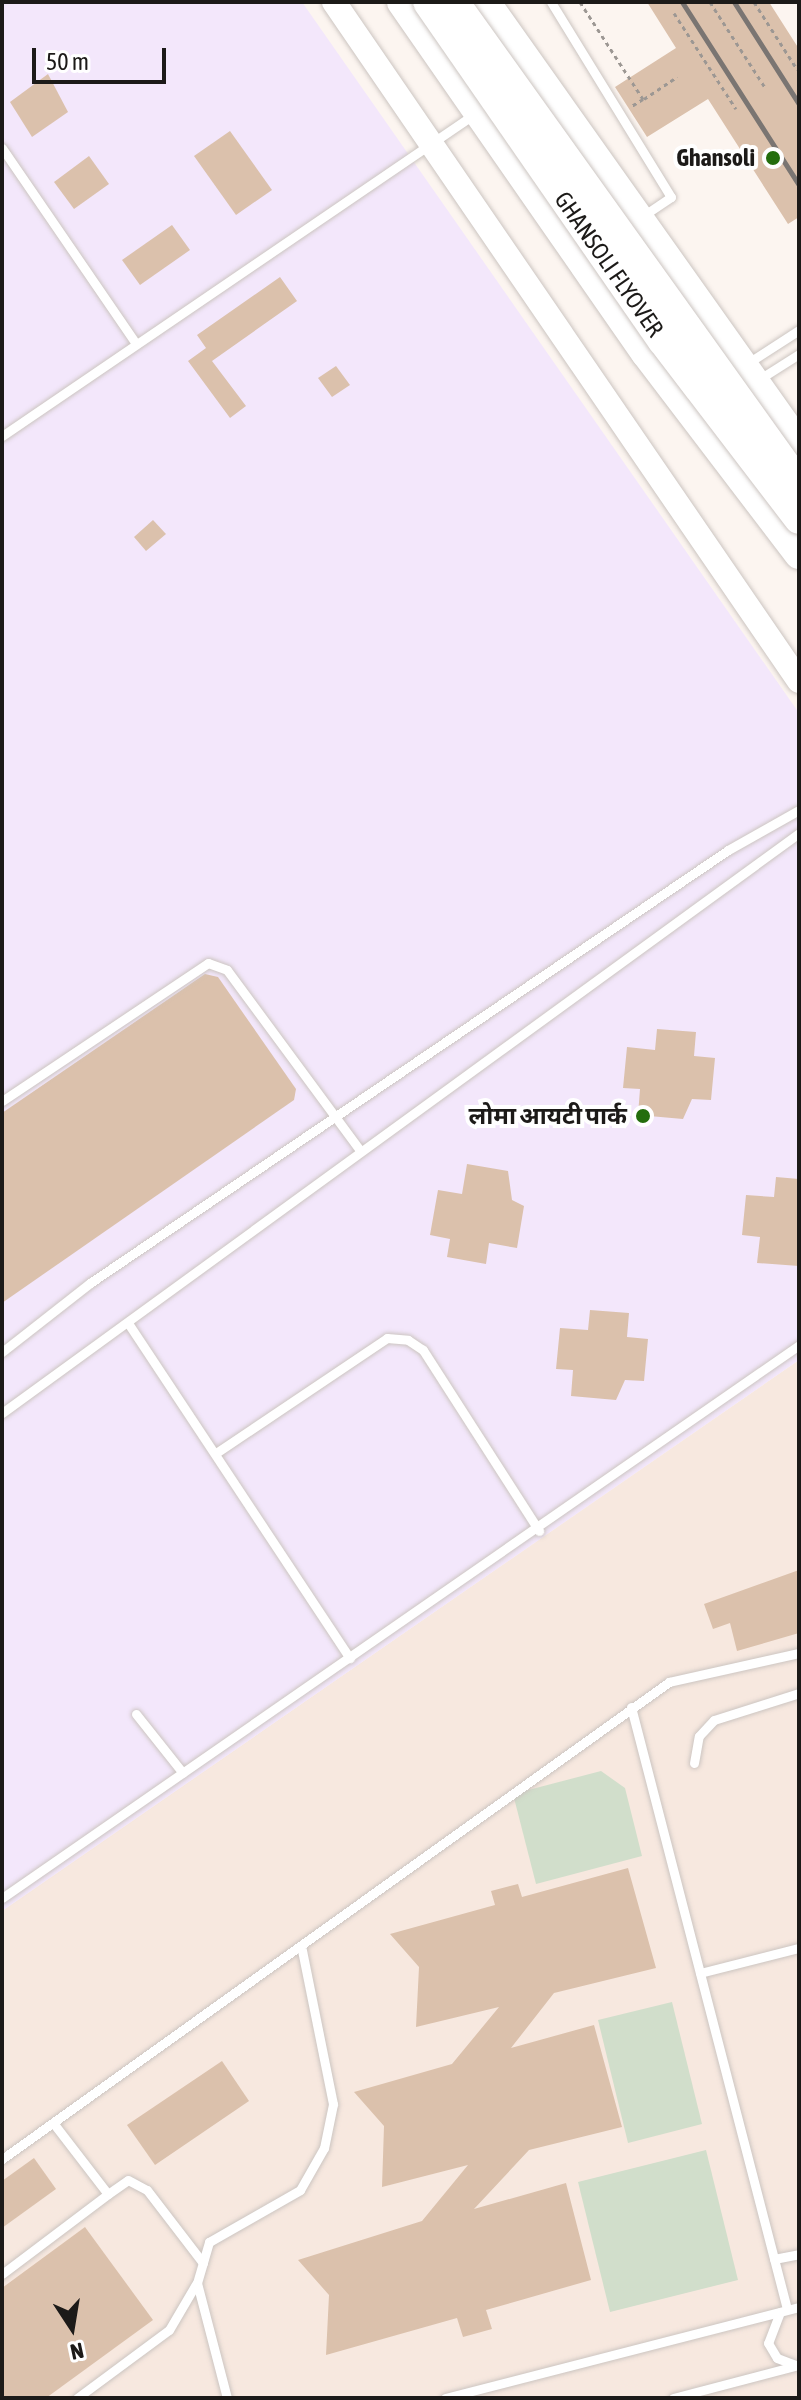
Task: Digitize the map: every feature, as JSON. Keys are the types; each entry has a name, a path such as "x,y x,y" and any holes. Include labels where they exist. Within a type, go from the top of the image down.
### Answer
{"main road":[{"path":"402,2 646,353 799,554"},
{"name":"GHANSOLI FLYOVER","path":"428,2 663,341 799,519"},
{"name":"GHANSOLI FLYOVER","path":"454,2 799,484"},
{"path":"485,2 635,221 745,376 799,445"}],"street":[{"path":"334,2 799,681"}],"lane":[{"path":"551,2 616,117 671,197 635,221"},
{"path":"2,436 535,73"},
{"path":"2,148 136,344"},
{"path":"745,376 799,330"},
{"path":"745,376 799,354"},
{"path":"2,1352 90,1283 770,822 799,810"},
{"path":"2,1413 128,1323 359,1149 799,833"},
{"path":"2,1101 208,963 227,970 359,1149"},
{"path":"128,1323 350,1658"},
{"path":"216,1453 387,1338 408,1340 423,1350 539,1531"},
{"path":"2,1898 539,1531 799,1345"},
{"path":"2,2159 302,1950 669,1682 799,1653"},
{"path":"694,1763 699,1736 714,1720 799,1693"},
{"path":"631,1707 787,2309"},
{"path":"136,1714 183,1773"},
{"path":"700,1973 799,1948"},
{"path":"77,2398 169,2330 197,2283 209,2242 300,2190 324,2148 333,2104 302,1950"},
{"path":"54,2124 108,2194"},
{"path":"2,2274 128,2180 147,2190 203,2263"},
{"path":"774,2259 799,2254"},
{"path":"197,2283 227,2398"},
{"path":"445,2398 799,2307"},
{"path":"787,2309 769,2325 768,2343 777,2358 799,2364"},
{"path":"673,2398 799,2364"}],"path":[{"path":"580,2 643,99"},
{"path":"710,2 766,89"},
{"path":"754,2 797,69"},
{"path":"674,13 736,109"},
{"path":"616,117 677,77"}],"shaded area":[{"path":"2,2 302,2 799,713 799,1360 2,1911"},
{"path":"799,1360 799,2398 2,2398 2,1911"}],"green space":[{"path":"601,1771 625,1788 642,1856 536,1884 513,1794"},
{"path":"672,2002 702,2124 628,2143 598,2020"},
{"path":"706,2150 738,2280 610,2312 578,2182"}],"building":[{"name":"Ghansoli","path":"647,2 769,2 799,49 799,217 788,224 708,99 647,137 615,87 676,48"},
{"path":"48,74 68,112 32,137 10,102"},
{"path":"230,131 272,190 236,215 194,156"},
{"path":"89,156 109,184 74,209 54,182"},
{"path":"172,225 190,250 140,285 122,260"},
{"path":"280,277 297,301 212,361 246,406 230,418 188,361 206,348 197,335"},
{"path":"336,366 350,385 332,397 318,378"},
{"path":"153,520 166,534 146,551 134,537"},
{"path":"205,974 218,977 296,1089 294,1100 2,1303 2,1113"},
{"path":"657,1029 696,1032 694,1056 715,1058 711,1100 692,1099 683,1119 638,1115 640,1089 623,1088 627,1047 655,1050"},
{"path":"467,1164 508,1171 512,1200 524,1206 517,1248 489,1243 486,1264 447,1257 450,1239 430,1235 438,1190 462,1194"},
{"path":"776,1177 799,1179 799,1266 757,1263 760,1237 742,1235 746,1195 774,1197"},
{"path":"590,1310 629,1313 627,1337 648,1339 644,1381 625,1380 616,1400 571,1396 573,1370 556,1369 560,1328 588,1330"},
{"path":"799,1570 799,1633 737,1651 730,1623 713,1629 704,1604"},
{"path":"628,1868 656,1968 554,1993 511,2048 594,2025 622,2127 529,2150 474,2209 566,2183 591,2280 486,2310 492,2329 463,2337 457,2318 326,2355 329,2295 298,2260 422,2221 468,2165 382,2187 384,2126 354,2092 452,2064 499,2007 416,2027 419,1967 390,1934 495,1905 491,1891 518,1884 522,1897"},
{"path":"222,2061 249,2101 155,2165 127,2125"},
{"path":"34,2158 56,2189 2,2228 2,2181"},
{"path":"85,2227 153,2320 46,2398 2,2398 2,2288"}],"railway":[{"path":"682,2 799,185"},
{"path":"734,2 799,104"}],"place":[{"name":"Ghansoli","path":"773,158"},
{"name":"लोमा आयटी पार्क","path":"643,1116"}]}
